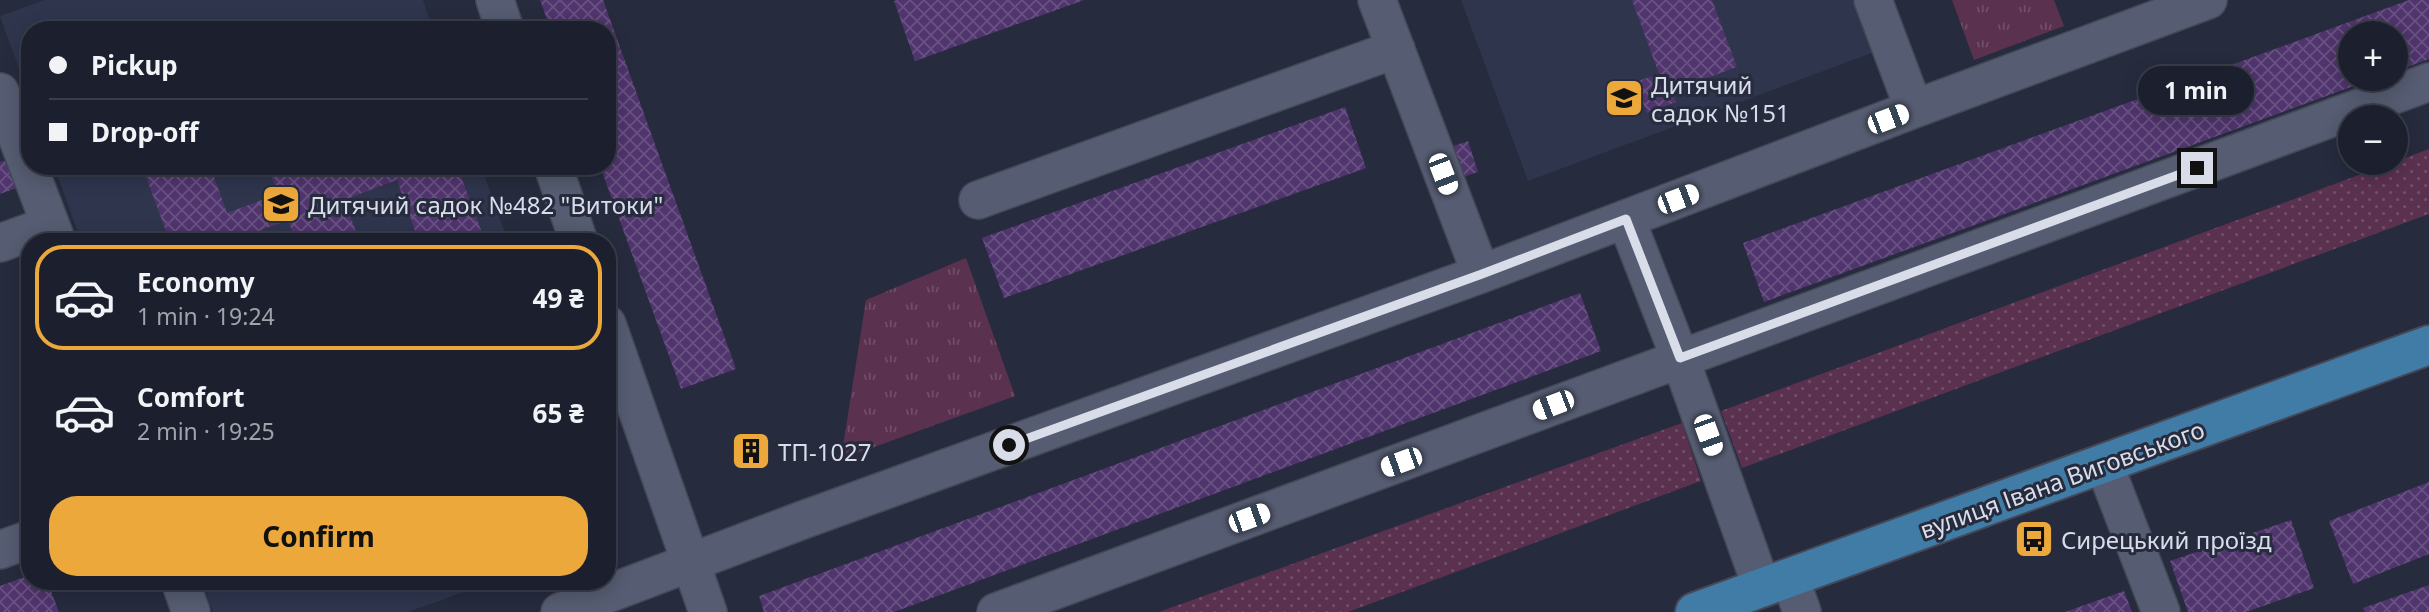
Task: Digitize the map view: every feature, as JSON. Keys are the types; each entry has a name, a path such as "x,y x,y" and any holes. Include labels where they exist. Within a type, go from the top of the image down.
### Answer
{"main road":[{"name":"вулиця Івана Виговського","path":"1695,612 1785,593 2104,464 2429,345"}],"street":[{"path":"495,0 502,21"},
{"path":"1377,0 1482,274"},
{"path":"1873,0 1914,109"},
{"path":"560,612 826,512 1482,274 2208,0"},
{"path":"978,201 1396,49"},
{"path":"996,612 2429,82"},
{"path":"0,92 21,147"},
{"path":"32,175 54,233"},
{"path":"555,175 576,233"},
{"path":"1626,219 1680,358 1785,593"},
{"path":"0,243 21,239"},
{"path":"616,350 708,612"},
{"path":"2104,464 2161,612"},
{"path":"0,550 21,542"},
{"path":"183,590 191,612"}],"shaded area":[{"path":"45,0 423,0 430,21 21,21 21,74 0,16"},
{"name":"Дитячий садок №151","path":"1461,0 1858,0 1877,51 1528,181"},
{"name":"Дитячий садок №482 \"Витоки\"","path":"57,175 484,175 505,233 78,233"},
{"path":"205,590 469,590 408,612 213,612"}],"green space":[{"path":"1952,0 2054,0 2064,26 1974,60"},
{"path":"2429,149 2429,214 1742,468 1721,411 2359,175 2408,175 2408,157"},
{"path":"966,258 1015,396 841,459 866,300"},
{"path":"1682,423 1701,481 1348,612 1159,612"}],"building":[{"path":"540,0 603,0 611,21 548,21"},
{"path":"1084,0 915,61 894,1"},
{"path":"1632,0 1712,0 1737,67 1672,91 1676,102 1647,113 1635,82 1659,74"},
{"path":"2409,0 2429,0 2429,59 2408,67 2408,21 2351,21"},
{"path":"2338,26 2338,91 2340,91 1764,302 1743,243"},
{"path":"616,36 736,369 681,389 603,175 616,175"},
{"path":"1345,107 1366,168 1004,298 982,238"},
{"path":"1468,141 1478,172 1457,179 1447,148"},
{"path":"12,158 22,186 0,194 0,162"},
{"path":"145,175 213,175 227,213 278,194 271,175 460,175 482,233 416,233 397,180 344,200 357,233 293,233 288,220 253,233 167,233"},
{"path":"1580,293 1601,351 894,612 764,612 759,596"},
{"name":"ТП-1027","path":"762,434 770,457 740,468 732,445"},
{"path":"2429,482 2429,554 2353,584 2329,521"},
{"path":"2291,520 2314,588 2246,612 2188,612 2170,561"},
{"path":"21,578 21,590 50,590 59,612 0,612 0,586"},
{"path":"2429,585 2429,612 2365,612 2363,608"},
{"path":"2124,591 2132,612 2065,612"}],"place":[{"name":"Дитячий садок №151","path":"1624,98"},
{"name":"Дитячий садок №482 \"Витоки\"","path":"281,204"},
{"name":"ТП-1027","path":"751,451"},
{"name":"Сирецький проїзд","path":"2034,539"}],"route":[{"path":"1009,445 1482,274 1626,219 1680,358 2197,168"}]}
